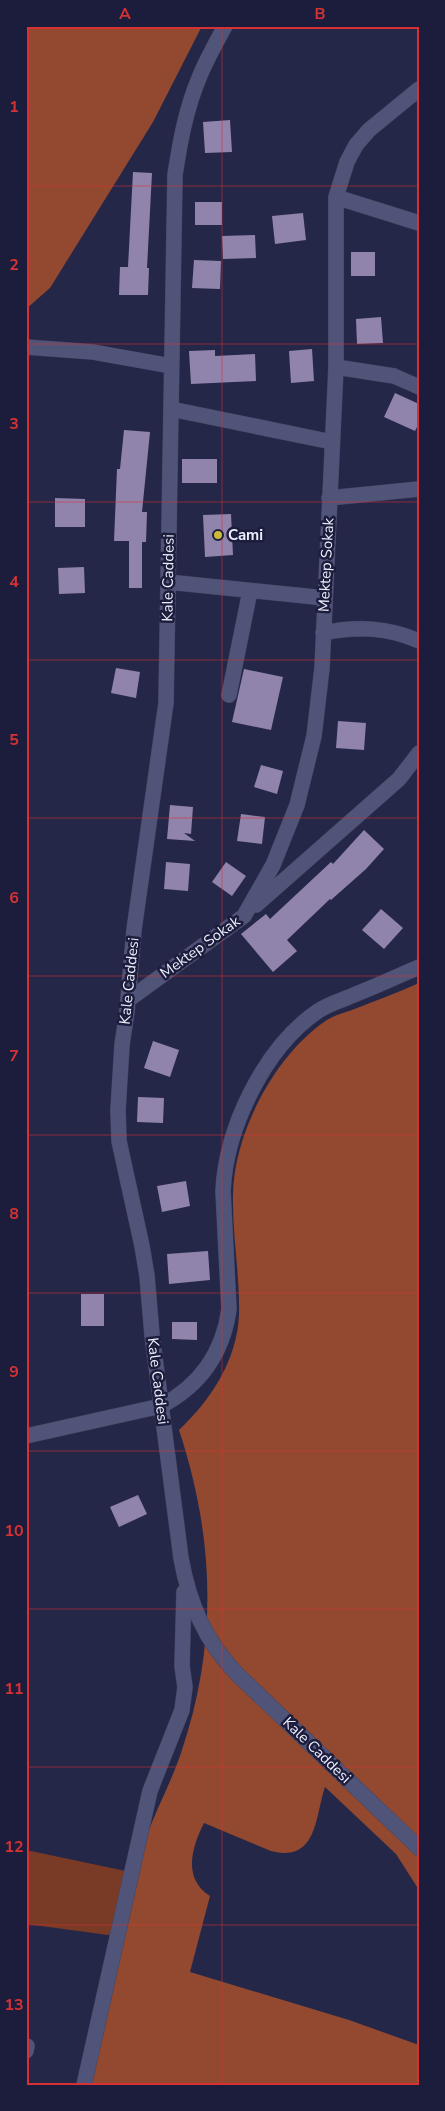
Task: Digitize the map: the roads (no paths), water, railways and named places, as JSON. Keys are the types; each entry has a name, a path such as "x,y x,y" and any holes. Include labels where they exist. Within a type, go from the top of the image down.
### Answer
{"street":[{"name":"Kale Caddesi","path":"225,26 197,84 184,122 175,175 166,703 134,930 118,1080 118,1141 144,1253 161,1406 184,1579 197,1616 205,1633 225,1662 419,1848"},
{"name":"Mektep Sokak","path":"128,1000 244,916 273,865 297,805 314,736 322,668 336,367 336,197 347,162 356,145 369,130 419,89"},
{"path":"336,197 419,223"},
{"path":"26,347 93,352 172,366"},
{"path":"336,367 394,376 419,387"},
{"path":"170,409 332,442"},
{"path":"329,498 419,489"},
{"path":"168,582 325,598"},
{"path":"229,695 250,590"},
{"path":"323,633 357,628 374,628 390,631 419,642"},
{"path":"244,916 400,779 419,754"},
{"path":"26,1436 161,1406 175,1399 198,1380 216,1356 222,1341 229,1309 223,1191 224,1172 231,1141 256,1083 276,1053 291,1035 318,1011 419,967"},
{"path":"84,2085 150,1791 182,1710 185,1687 182,1666 184,1579"}],"place":[{"name":"Cami","path":"218,535"}]}
